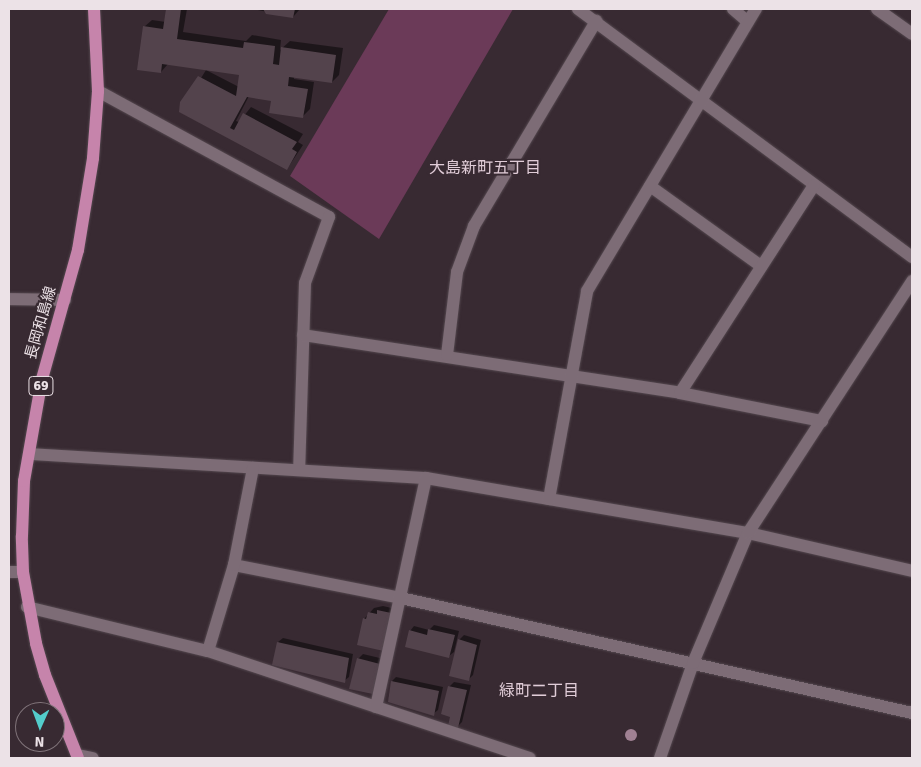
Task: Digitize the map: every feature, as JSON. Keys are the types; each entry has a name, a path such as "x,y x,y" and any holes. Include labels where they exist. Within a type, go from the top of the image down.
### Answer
{"main road":[{"name":"長岡和島線","path":"78,756 45,676 27,606 23,572 24,481 42,379 78,250 93,158 98,91 94,9"}],"street":[{"path":"578,9 912,257"},
{"path":"733,9 747,21"},
{"path":"549,499 587,291 747,21 756,9"},
{"path":"877,9 912,34"},
{"path":"447,355 457,272 471,234 596,21"},
{"path":"98,91 329,217 329,222 305,283 299,470"},
{"path":"680,393 814,185"},
{"path":"650,186 762,266"},
{"path":"660,758 693,663 748,533 912,281"},
{"path":"9,299 65,300"},
{"path":"303,335 447,355 572,377 680,393 822,421"},
{"path":"30,454 426,478 748,533 912,570"},
{"path":"208,651 234,566 253,468"},
{"path":"376,707 426,478"},
{"path":"234,566 401,598 912,713"},
{"path":"9,572 23,572"},
{"path":"27,606 208,651 530,758"},
{"path":"78,756 93,758"}],"shaded area":[{"path":"389,9 513,9 379,239 290,176"}],"building":[{"path":"166,9 181,9 177,39 243,48 244,42 275,46 273,64 279,65 281,47 336,55 332,83 289,77 288,86 308,89 303,118 269,113 271,101 247,97 230,128 234,130 243,113 297,142 292,149 297,152 287,170 179,112 180,102 198,76 236,96 239,75 162,64 161,73 137,70 143,26 163,29"},
{"path":"263,9 295,9 293,18 266,14"},
{"path":"377,610 396,614 388,652 357,645 363,618 366,619 368,612 377,614"},
{"path":"428,629 455,635 449,658 405,647 409,630 427,635"},
{"path":"458,639 477,645 469,681 449,676"},
{"path":"277,642 349,658 345,683 272,665"},
{"path":"357,658 380,664 373,694 349,689"},
{"path":"391,681 439,691 434,716 388,702"},
{"path":"448,686 467,690 458,728 448,726 450,717 441,714"}],"district":[{"name":"大島新町五丁目","path":"485,168"},
{"name":"緑町二丁目","path":"539,691"}]}
